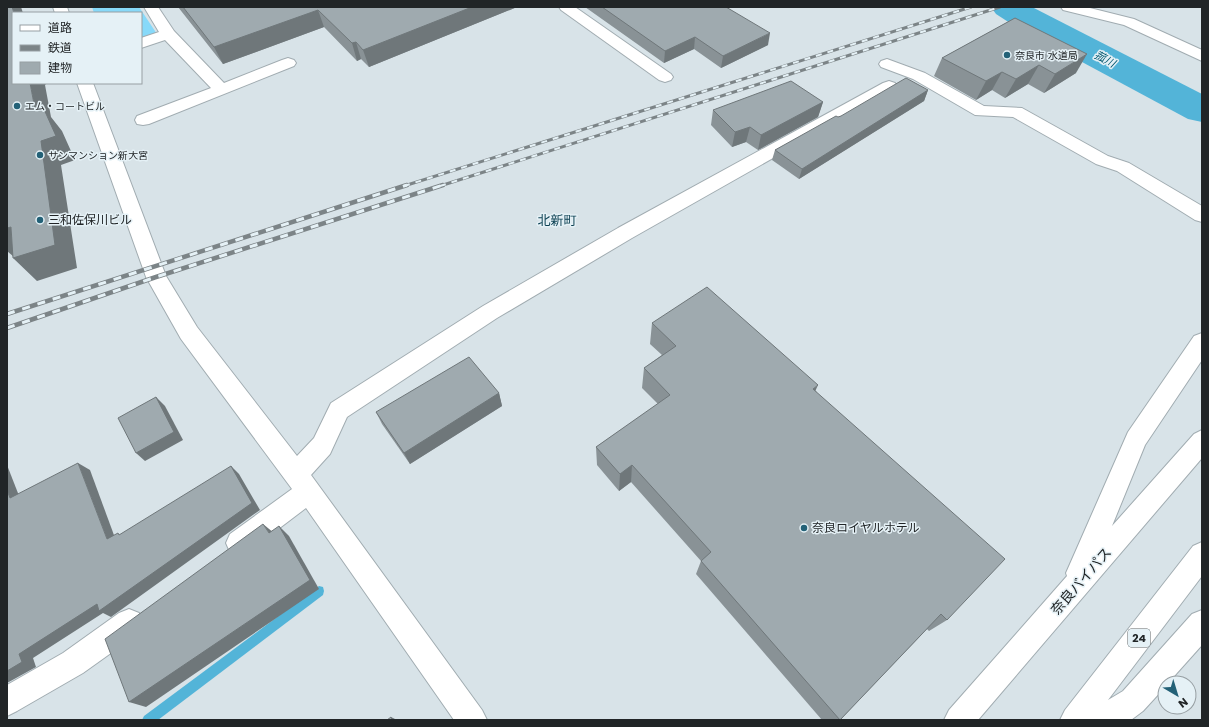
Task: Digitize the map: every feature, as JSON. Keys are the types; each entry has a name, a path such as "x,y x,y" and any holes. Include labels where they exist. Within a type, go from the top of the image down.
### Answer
{"main road":[{"path":"151,7 168,34 221,89"},
{"path":"566,7 665,77"},
{"path":"1068,7 1129,22 1202,56"},
{"path":"142,43 168,34"},
{"path":"143,120 288,63"},
{"path":"887,64 919,76 981,111 1016,112 1102,160 1123,167 1202,215"},
{"path":"85,84 156,277 188,333 303,482 472,720"},
{"path":"222,556 303,482 339,410 490,312 611,241 889,86"},
{"path":"1072,591 1136,439 1202,342"},
{"name":"奈良バイパス","path":"959,720 1202,441"},
{"name":"24","path":"1075,720 1202,555"},
{"path":"7,701 73,663 151,607"},
{"path":"1105,720 1133,701 1202,624"}],"shaded area":[{"path":"92,7 139,7 157,34 142,39 142,12 94,12"}],"building":[{"path":"7,7 12,7 14,12 12,12 12,84 30,84 35,109 43,107 56,136 41,141 55,245 13,258 11,227 7,228"},
{"path":"183,7 472,7 363,50 356,42 352,43 318,10 214,47"},
{"path":"602,7 726,7 770,33 723,56 695,37 665,51"},
{"path":"1015,18 1087,54 1055,74 1039,65 1016,79 1002,72 986,81 942,58"},
{"path":"906,78 928,90 802,169 775,150 836,116 841,116"},
{"path":"791,81 823,102 761,135 750,127 735,132 713,110"},
{"name":"奈良ロイヤルホテル","path":"707,287 818,385 813,389 1005,559 947,620 941,614 840,720 701,561 711,552 632,465 620,474 596,447 670,395 644,368 676,346 652,323"},
{"path":"469,357 499,393 404,453 376,412"},
{"path":"156,397 174,432 136,453 118,418"},
{"path":"78,463 107,539 118,533 119,535 231,466 252,503 99,611 97,604 19,654 22,662 7,671 7,490 10,498"},
{"path":"263,524 269,533 279,526 310,580 129,702 105,639"}],"waterway":[{"name":"菰川","path":"1008,7 1025,18 1202,110"},
{"path":"148,720 319,591"}],"railway":[{"path":"404,186 971,7"},
{"path":"440,186 1000,7"},
{"path":"7,314 407,185"},
{"path":"7,328 156,277 443,185"}],"place":[{"name":"奈良市 水道局","path":"1007,55"},
{"name":"エム・コートビル","path":"17,106"},
{"name":"サンマンション新大宮","path":"40,155"},
{"name":"三和佐保川ビル","path":"40,220"},
{"name":"奈良ロイヤルホテル","path":"804,528"}],"district":[{"name":"北新町","path":"557,220"}]}
